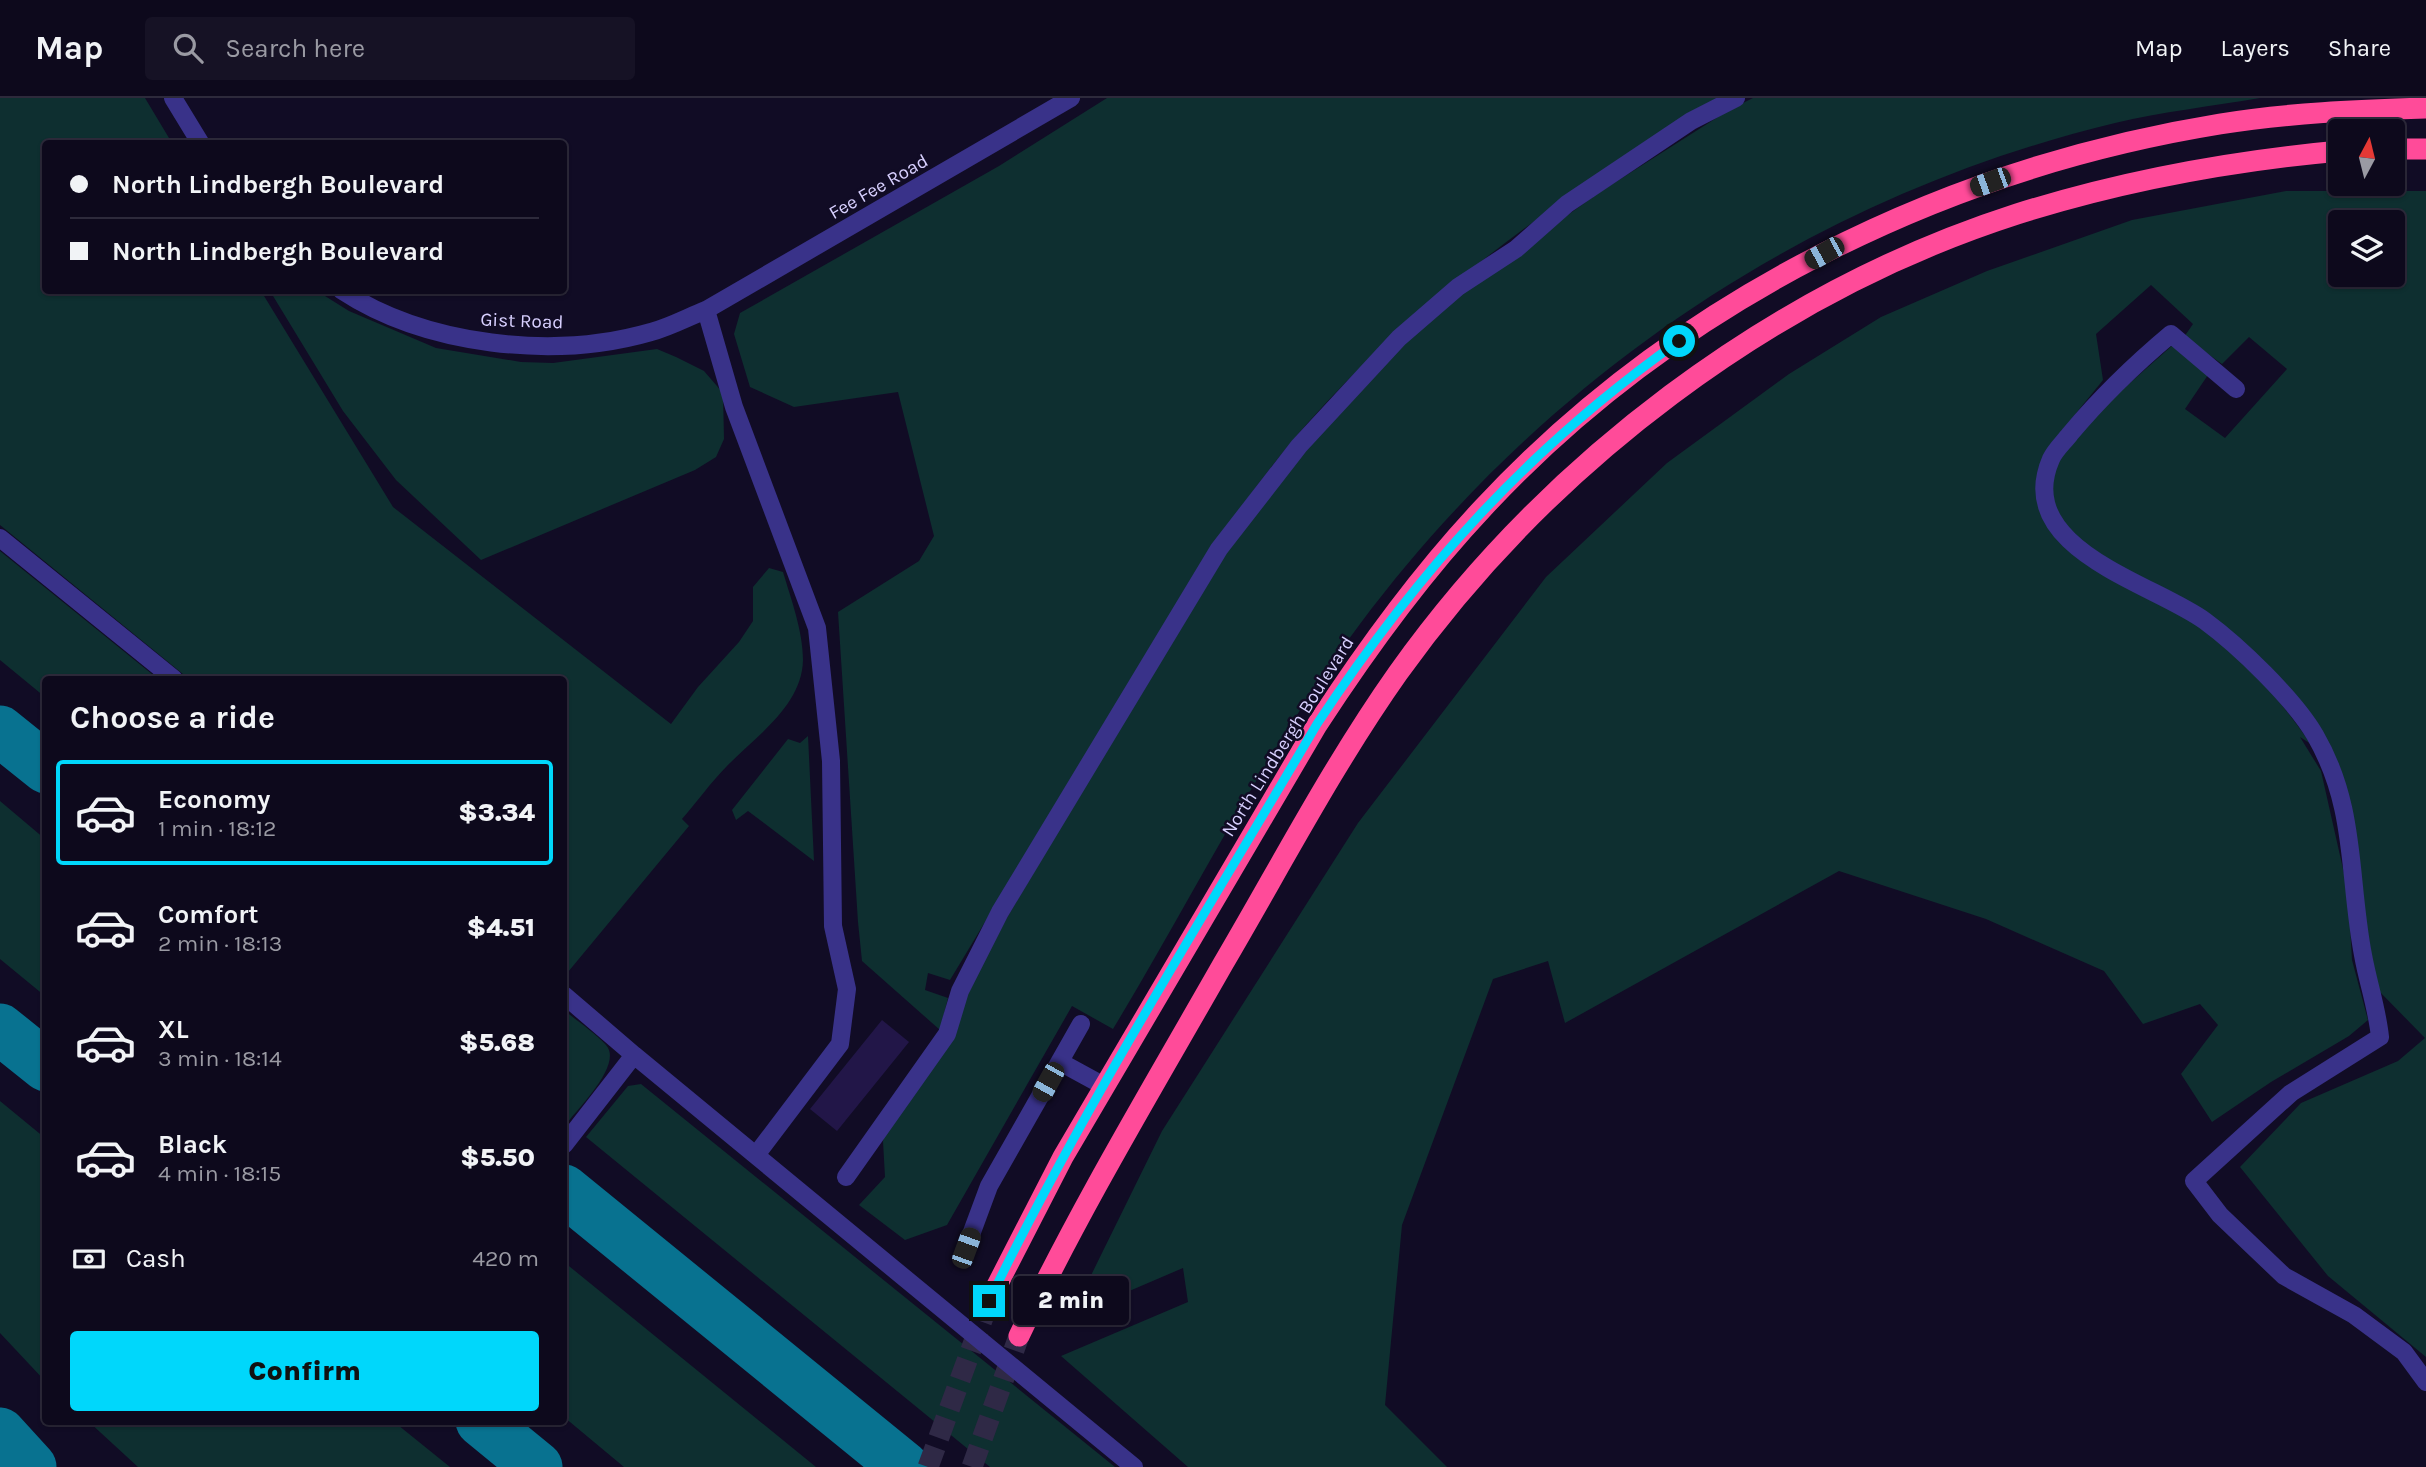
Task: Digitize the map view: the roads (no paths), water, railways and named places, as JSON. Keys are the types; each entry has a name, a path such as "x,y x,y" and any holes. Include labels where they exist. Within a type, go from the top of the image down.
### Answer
{"highway":[{"name":"North Lindbergh Boulevard","path":"989,1301 1030,1218 1104,1086 1317,724 1395,611 1485,506 1587,411 1644,366 1762,287 1824,253 1945,198 2082,153 2222,124 2292,114 2426,108"},
{"path":"2405,149 2426,149"},
{"path":"1019,1336 1114,1152 1360,730 1399,672 1470,583 1537,511 1589,462 1662,403 1757,337 1820,301 1947,241 2013,216 2149,178 2219,165 2328,152"}],"street":[{"path":"173,98 199,140"},
{"name":"Fee Fee Road","path":"706,310 1071,98"},
{"path":"846,1177 947,1034 960,991 1000,912 1219,549 1299,446 1399,338 1458,287 1516,249 1567,204 1691,121 1736,98"},
{"name":"Gist Road","path":"349,294 410,325 461,338 528,345 591,342 651,332 706,310"},
{"path":"706,310 734,407 817,628 831,761 833,926 846,989 840,1044 756,1155"},
{"path":"2236,389 2171,334 2100,398 2051,457 2043,484 2049,516 2066,539 2102,566 2185,607 2252,660 2314,733 2341,792 2363,955 2376,1002 2380,1037 2291,1093 2194,1181 2220,1215 2284,1276 2354,1315 2404,1352 2426,1382"},
{"path":"0,538 170,676"},
{"path":"567,998 1135,1467"},
{"path":"966,1248 989,1186 1081,1024"},
{"path":"567,1141 634,1055"},
{"path":"1060,1062 1104,1086"}],"tunnel":[{"path":"928,1467 989,1301"},
{"path":"972,1467 1019,1336"}]}
